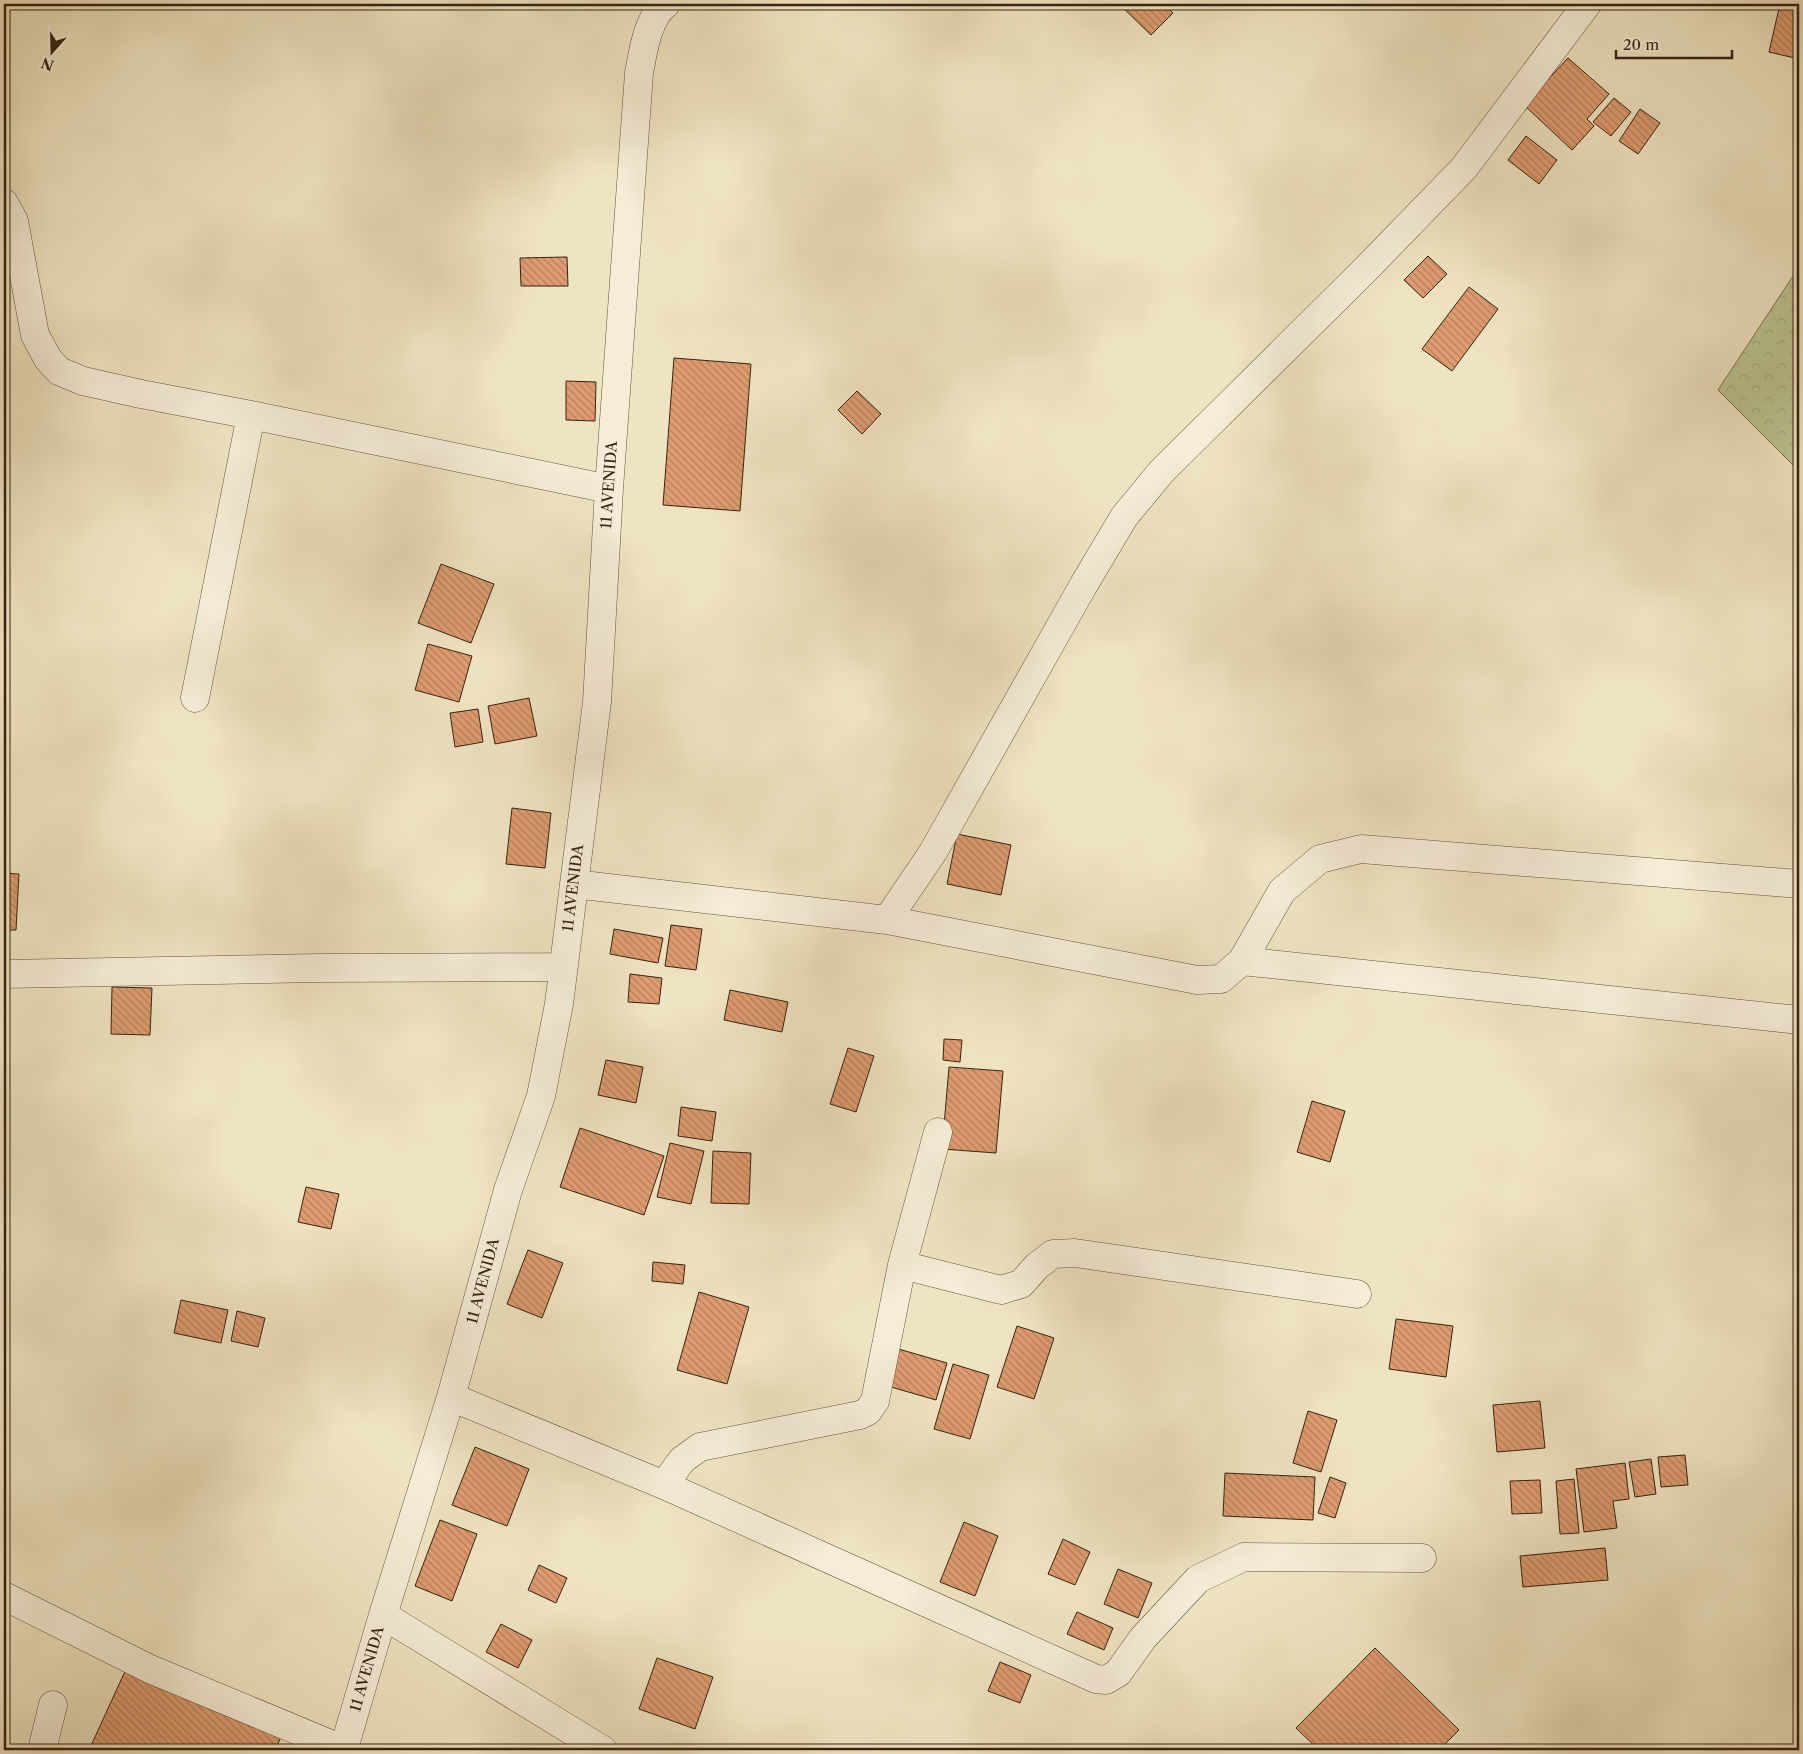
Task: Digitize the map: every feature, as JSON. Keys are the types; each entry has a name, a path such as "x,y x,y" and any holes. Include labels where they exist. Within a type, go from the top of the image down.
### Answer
{"street":[{"path":"888,920 934,852 1083,586 1124,517 1162,471 1363,272 1464,168 1587,4"},
{"name":"11 AVENIDA","path":"342,1749 347,1738 451,1397 508,1190 541,1096 559,1004 597,702 609,489 639,73 644,44 659,6"},
{"path":"4,203 14,221 35,335 48,359 59,371 83,381 141,394 609,489"},
{"path":"195,698 251,415"},
{"path":"574,884 888,920 1197,980 1221,979 1242,961 1282,891 1320,858 1360,849 1799,884"},
{"path":"1242,961 1799,1020"},
{"path":"4,974 318,968 563,966"},
{"path":"664,1485 682,1460 700,1447 860,1415 868,1411 875,1401 902,1265 938,1132"},
{"path":"902,1265 1001,1290 1021,1284 1037,1266 1053,1254 1075,1253 1357,1294"},
{"path":"451,1397 664,1485 1096,1679 1106,1680 1118,1673 1143,1638 1198,1578 1244,1557 1422,1558"},
{"path":"4,1596 150,1669 342,1749"},
{"path":"383,1616 603,1750"},
{"path":"42,1750 53,1705"}],"green space":[{"path":"1799,267 1799,471 1718,390"}],"building":[{"path":"1119,4 1163,4 1173,13 1151,35"},
{"path":"1780,4 1799,4 1799,59 1769,52"},
{"path":"1568,58 1609,94 1587,119 1594,126 1572,150 1524,105"},
{"path":"1614,98 1631,112 1611,136 1593,122"},
{"path":"1640,109 1660,123 1638,154 1619,141"},
{"path":"1526,136 1557,160 1539,184 1508,160"},
{"path":"1428,256 1447,274 1423,298 1404,280"},
{"path":"567,257 568,286 521,286 520,258"},
{"path":"1469,287 1498,309 1452,371 1422,349"},
{"path":"674,358 751,364 740,511 663,505"},
{"path":"566,381 596,382 595,421 566,420"},
{"path":"857,391 881,414 862,434 838,410"},
{"path":"441,564 494,584 471,643 418,623"},
{"path":"428,644 472,656 459,702 415,690"},
{"path":"529,698 537,736 495,744 488,706"},
{"path":"478,709 483,742 455,747 450,713"},
{"path":"512,808 551,813 545,868 506,864"},
{"path":"957,834 1011,845 1001,895 947,884"},
{"path":"4,873 19,874 16,930 4,930"},
{"path":"671,925 702,929 696,970 665,966"},
{"path":"614,929 663,938 658,963 610,954"},
{"path":"630,974 662,978 659,1004 628,1002"},
{"path":"112,987 152,988 150,1035 111,1034"},
{"path":"730,990 788,1002 782,1032 724,1020"},
{"path":"944,1039 962,1040 960,1062 943,1060"},
{"path":"848,1048 874,1056 856,1112 830,1104"},
{"path":"606,1060 643,1067 636,1103 598,1095"},
{"path":"949,1067 1003,1071 996,1153 942,1149"},
{"path":"1312,1101 1345,1111 1330,1162 1297,1152"},
{"path":"681,1107 716,1112 712,1141 678,1136"},
{"path":"580,1128 664,1156 644,1215 560,1187"},
{"path":"670,1143 704,1151 691,1204 657,1197"},
{"path":"713,1151 751,1153 749,1204 711,1203"},
{"path":"306,1187 339,1194 331,1229 298,1222"},
{"path":"528,1250 563,1263 542,1318 507,1304"},
{"path":"653,1262 685,1265 683,1284 652,1281"},
{"path":"699,1292 749,1307 727,1384 677,1370"},
{"path":"181,1300 228,1310 221,1343 174,1333"},
{"path":"237,1311 265,1318 258,1347 231,1341"},
{"path":"1396,1319 1453,1326 1446,1377 1389,1369"},
{"path":"1017,1326 1054,1338 1034,1399 997,1387"},
{"path":"895,1348 947,1363 936,1400 884,1385"},
{"path":"953,1364 989,1375 970,1439 934,1429"},
{"path":"1540,1401 1545,1448 1497,1452 1493,1405"},
{"path":"1308,1411 1337,1420 1321,1472 1293,1463"},
{"path":"475,1447 529,1469 507,1526 452,1505"},
{"path":"1685,1455 1688,1485 1661,1487 1658,1457"},
{"path":"1651,1459 1656,1494 1635,1497 1629,1462"},
{"path":"1625,1463 1629,1499 1613,1501 1617,1528 1584,1532 1576,1469"},
{"path":"1225,1473 1315,1477 1313,1520 1223,1516"},
{"path":"1330,1477 1346,1483 1335,1518 1318,1513"},
{"path":"1574,1479 1579,1533 1560,1534 1556,1481"},
{"path":"1540,1480 1542,1513 1512,1514 1510,1481"},
{"path":"440,1520 477,1534 452,1601 415,1586"},
{"path":"964,1522 998,1536 975,1596 940,1582"},
{"path":"1063,1539 1090,1552 1075,1585 1048,1574"},
{"path":"1605,1548 1608,1580 1523,1587 1520,1556"},
{"path":"539,1565 567,1578 556,1603 528,1590"},
{"path":"1118,1569 1152,1583 1138,1618 1104,1604"},
{"path":"1077,1612 1113,1628 1104,1650 1067,1634"},
{"path":"501,1624 532,1640 518,1668 486,1652"},
{"path":"1375,1648 1459,1730 1439,1750 1319,1750 1296,1728"},
{"path":"657,1658 713,1677 695,1729 639,1709"},
{"path":"1000,1662 1031,1675 1020,1703 988,1691"},
{"path":"127,1667 281,1737 275,1750 89,1750"}]}
